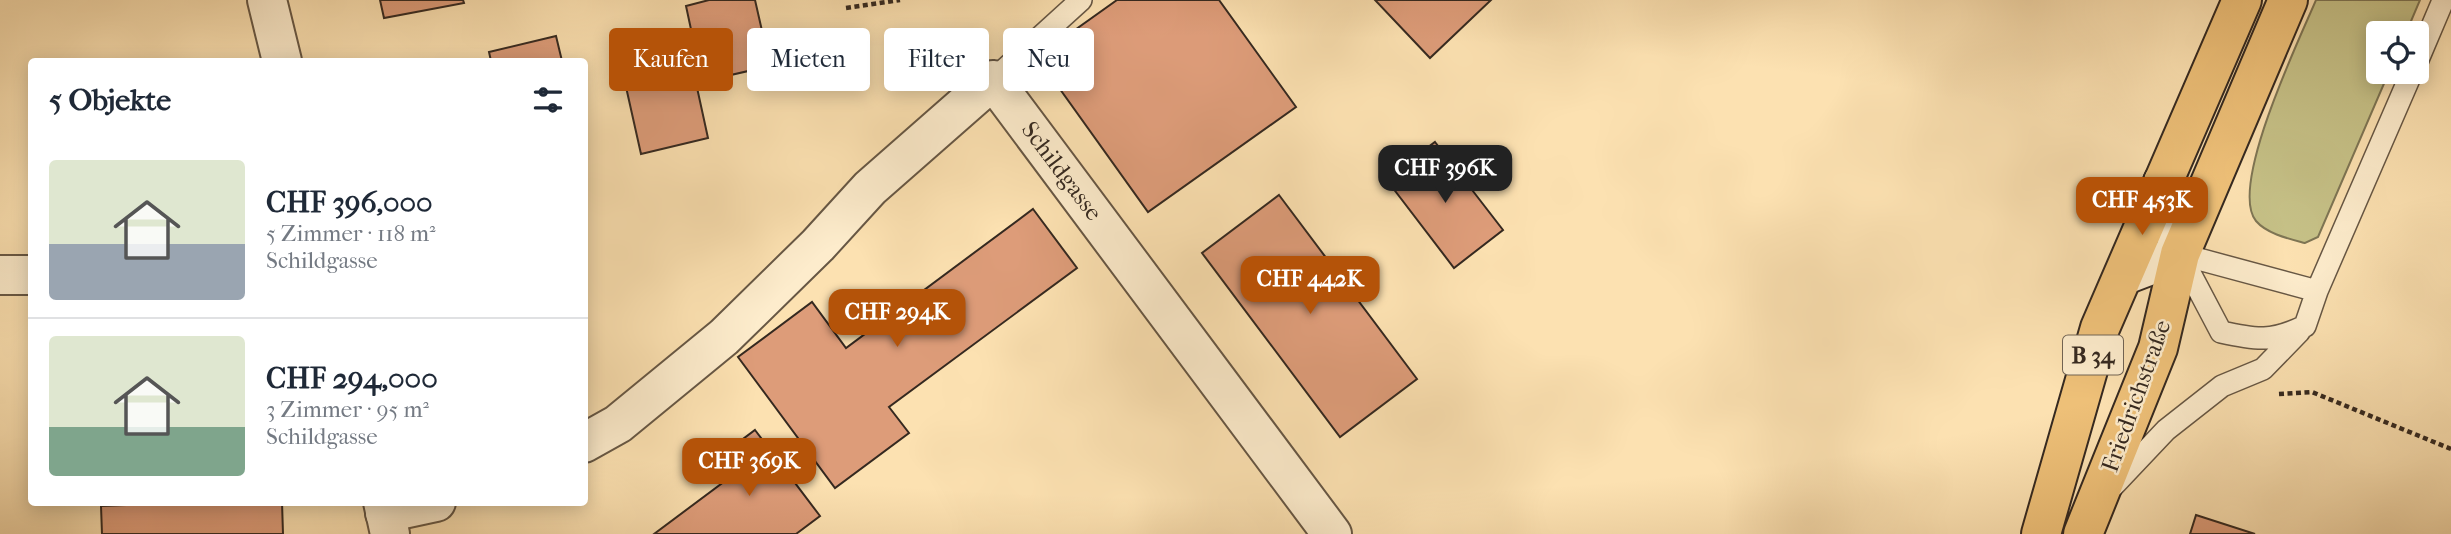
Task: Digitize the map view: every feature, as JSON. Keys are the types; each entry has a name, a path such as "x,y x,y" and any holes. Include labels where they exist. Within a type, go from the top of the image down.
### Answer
{"main road":[{"name":"Friedrichstraße","path":"2041,534 2100,328 2242,0"},
{"name":"B 34","path":"2180,254 2288,0"},
{"name":"Friedrichstraße","path":"2090,518 2158,348 2180,254"}],"street":[{"path":"267,0 281,58"},
{"path":"588,441 618,424 724,337 870,188 993,80"},
{"name":"Schildgasse","path":"993,80 1332,534"},
{"path":"2125,275 2180,254 2163,182"},
{"path":"0,275 28,275"},
{"path":"386,516 422,506"}],"lane":[{"path":"993,80 1081,0"},
{"path":"2429,33 2442,3"},
{"path":"2090,518 2166,430 2222,386 2263,369 2305,326 2317,291 2407,84"},
{"path":"2180,254 2317,291"},
{"path":"2180,254 2221,332 2255,340 2281,338 2305,326"}],"path":[{"path":"846,8 900,0"}],"shaded area":[{"path":"2316,0 2420,0 2411,21 2366,21 2366,84 2384,84 2318,237 2305,243 2261,226 2256,221 2250,203 2251,177 2258,146"}],"building":[{"path":"380,0 463,0 464,3 384,18"},
{"path":"709,0 755,0 761,28 747,28 747,71 733,74 733,28 691,28 686,6"},
{"path":"1117,0 1219,0 1296,107 1148,212 1061,91 1094,91 1094,28 1078,28"},
{"path":"1375,0 1491,0 1430,58"},
{"path":"556,36 561,58 490,58 489,52"},
{"path":"627,91 698,91 708,138 641,154"},
{"path":"1435,142 1503,230 1454,268 1386,179"},
{"path":"1279,195 1417,379 1340,437 1202,253"},
{"path":"1033,209 1077,268 889,407 909,433 835,488 738,357 812,302 846,348"},
{"path":"755,430 820,516 796,534 654,534 733,475 719,457"},
{"path":"101,506 282,506 283,534 102,534"},
{"path":"2196,515 2255,534 2190,534"}]}
